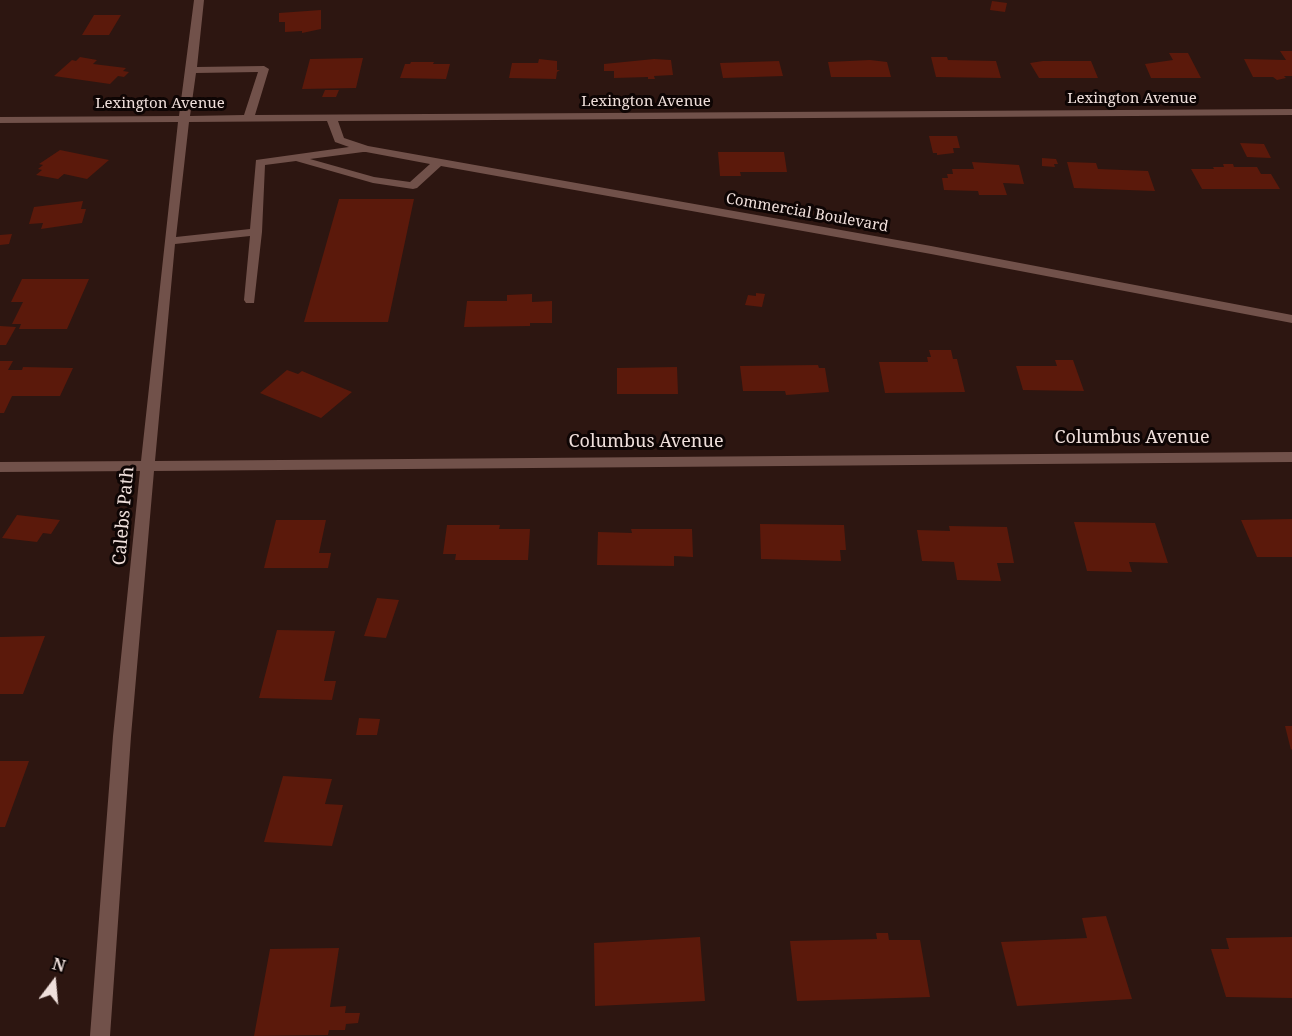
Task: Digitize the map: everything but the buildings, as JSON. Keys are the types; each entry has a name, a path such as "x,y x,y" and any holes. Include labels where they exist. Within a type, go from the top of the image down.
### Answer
{"street":[{"name":"Calebs Path","path":"100,1036 122,736 170,241 199,0"},
{"path":"191,70 264,69 248,119"},
{"name":"Lexington Avenue","path":"0,120 332,120 1292,112"},
{"name":"Commercial Boulevard","path":"332,120 339,140 366,149 943,253 1292,319"},
{"path":"250,300 260,162 366,149"},
{"path":"293,158 373,180 412,186 438,162"},
{"path":"170,241 256,232"},
{"name":"Columbus Avenue","path":"0,467 1292,457"}]}
